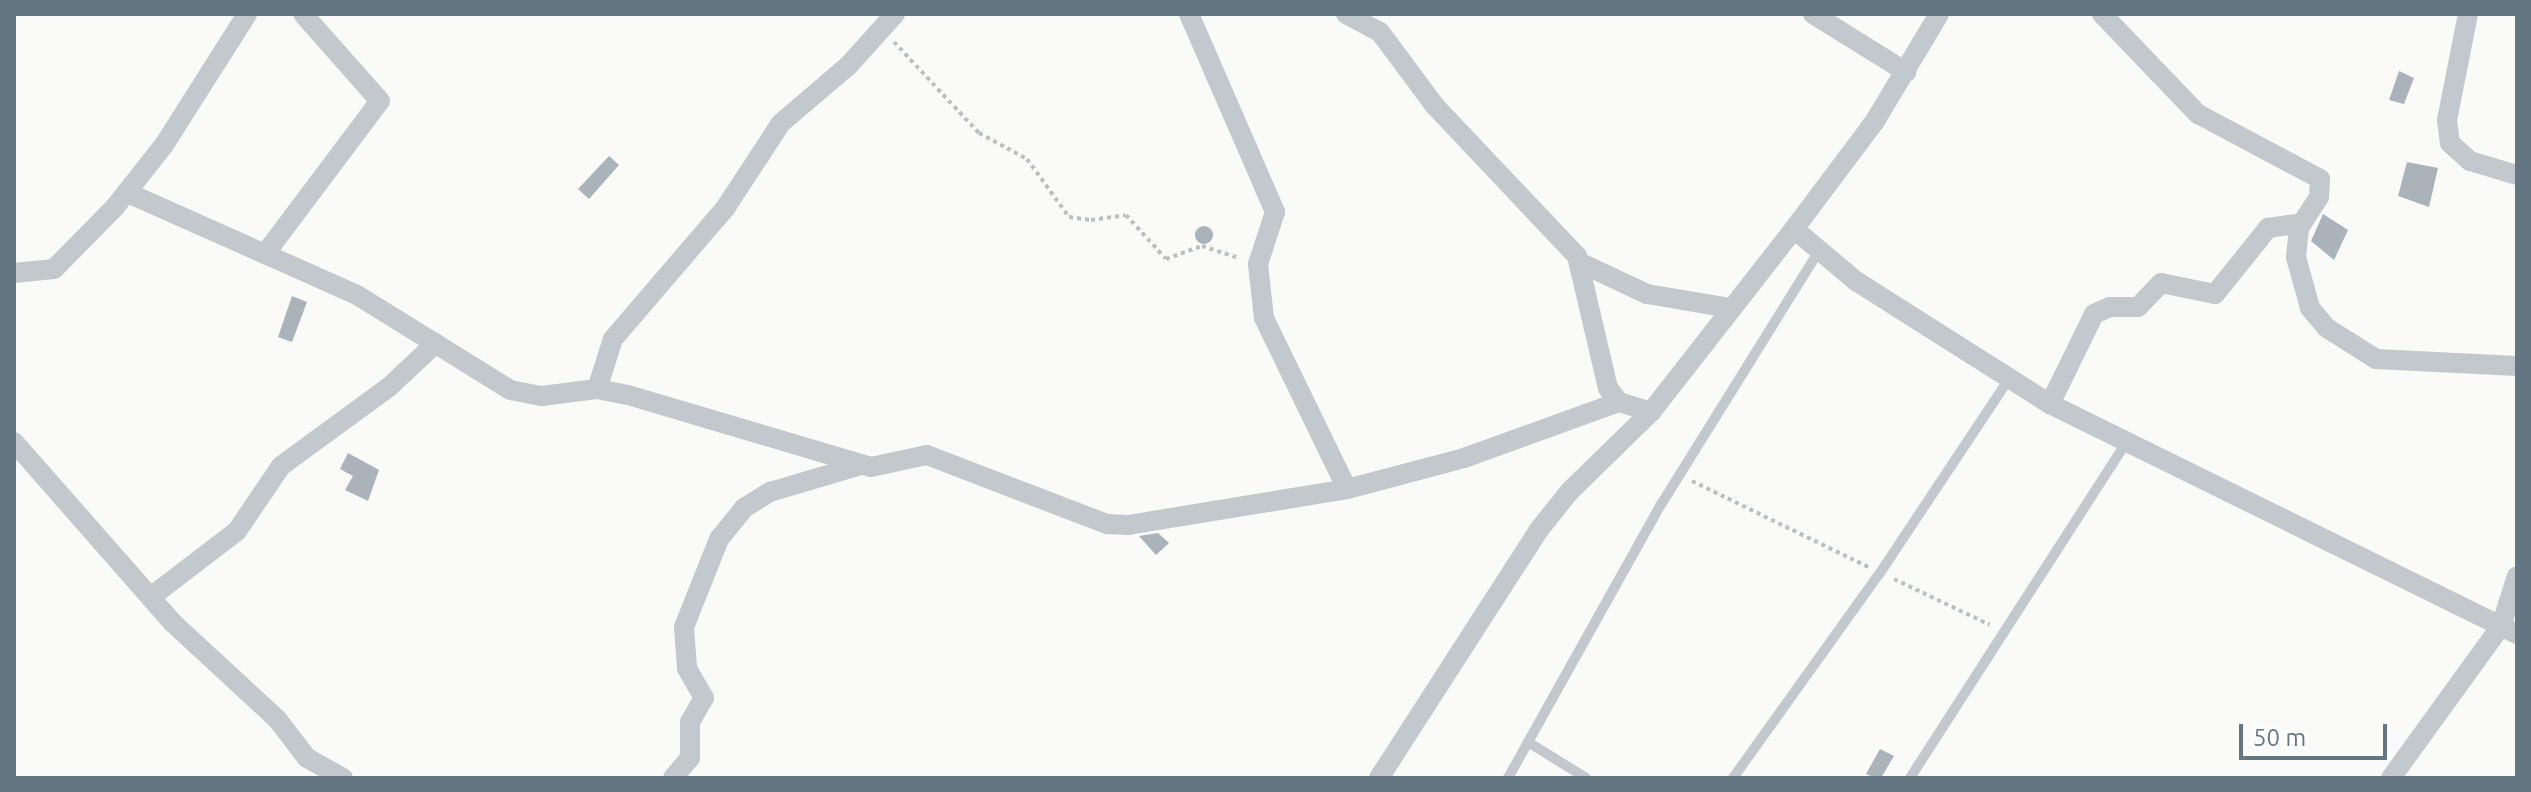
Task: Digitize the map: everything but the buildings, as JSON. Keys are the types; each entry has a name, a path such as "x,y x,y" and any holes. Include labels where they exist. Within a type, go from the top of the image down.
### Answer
{"street":[{"path":"14,273 54,269 128,193 247,14"},
{"path":"265,254 380,101 303,14"},
{"path":"1189,14 1271,196 1274,220 1258,264 1264,318 1347,489"},
{"path":"1346,14 1376,20 1435,106 1581,263 1647,294 1731,308"},
{"path":"1813,14 1906,72"},
{"path":"1379,778 1538,531 1569,492 1651,412 1794,229 1906,72 1939,14"},
{"path":"2102,14 2198,114 2320,179 2319,197 2302,223 2296,257 2310,308 2353,349 2392,361 2517,366"},
{"path":"2468,14 2447,120 2450,143 2470,161 2517,175"},
{"path":"597,389 613,339 726,207 781,123 848,66 888,21"},
{"path":"128,193 357,295 510,390 542,396 597,389 862,465"},
{"path":"2050,404 2094,314 2110,307 2138,307 2161,283 2215,294 2268,228 2302,223"},
{"path":"1794,229 1818,252 2008,380 2050,404 2509,630"},
{"path":"1581,263 1604,379 1619,402"},
{"path":"152,596 237,531 281,466 389,387 436,343"},
{"path":"673,778 690,758 690,722 704,698 687,668 684,627 719,539 744,508 770,492 862,465 934,457 1116,525 1347,489 1464,458 1619,402 1651,412"},
{"path":"14,442 173,623 277,719 307,758 343,778"},
{"path":"2391,778 2509,630 2517,576"}],"lane":[{"path":"1508,778 1680,474 1818,252"},
{"path":"1733,778 1880,573 2008,380"},
{"path":"1910,778 2126,443"},
{"path":"1528,742 1586,778"}],"path":[{"path":"888,21 979,133 1027,159 1069,217 1091,220 1126,215 1166,259 1202,246 1258,264"},
{"path":"1680,474 2004,632"}]}
